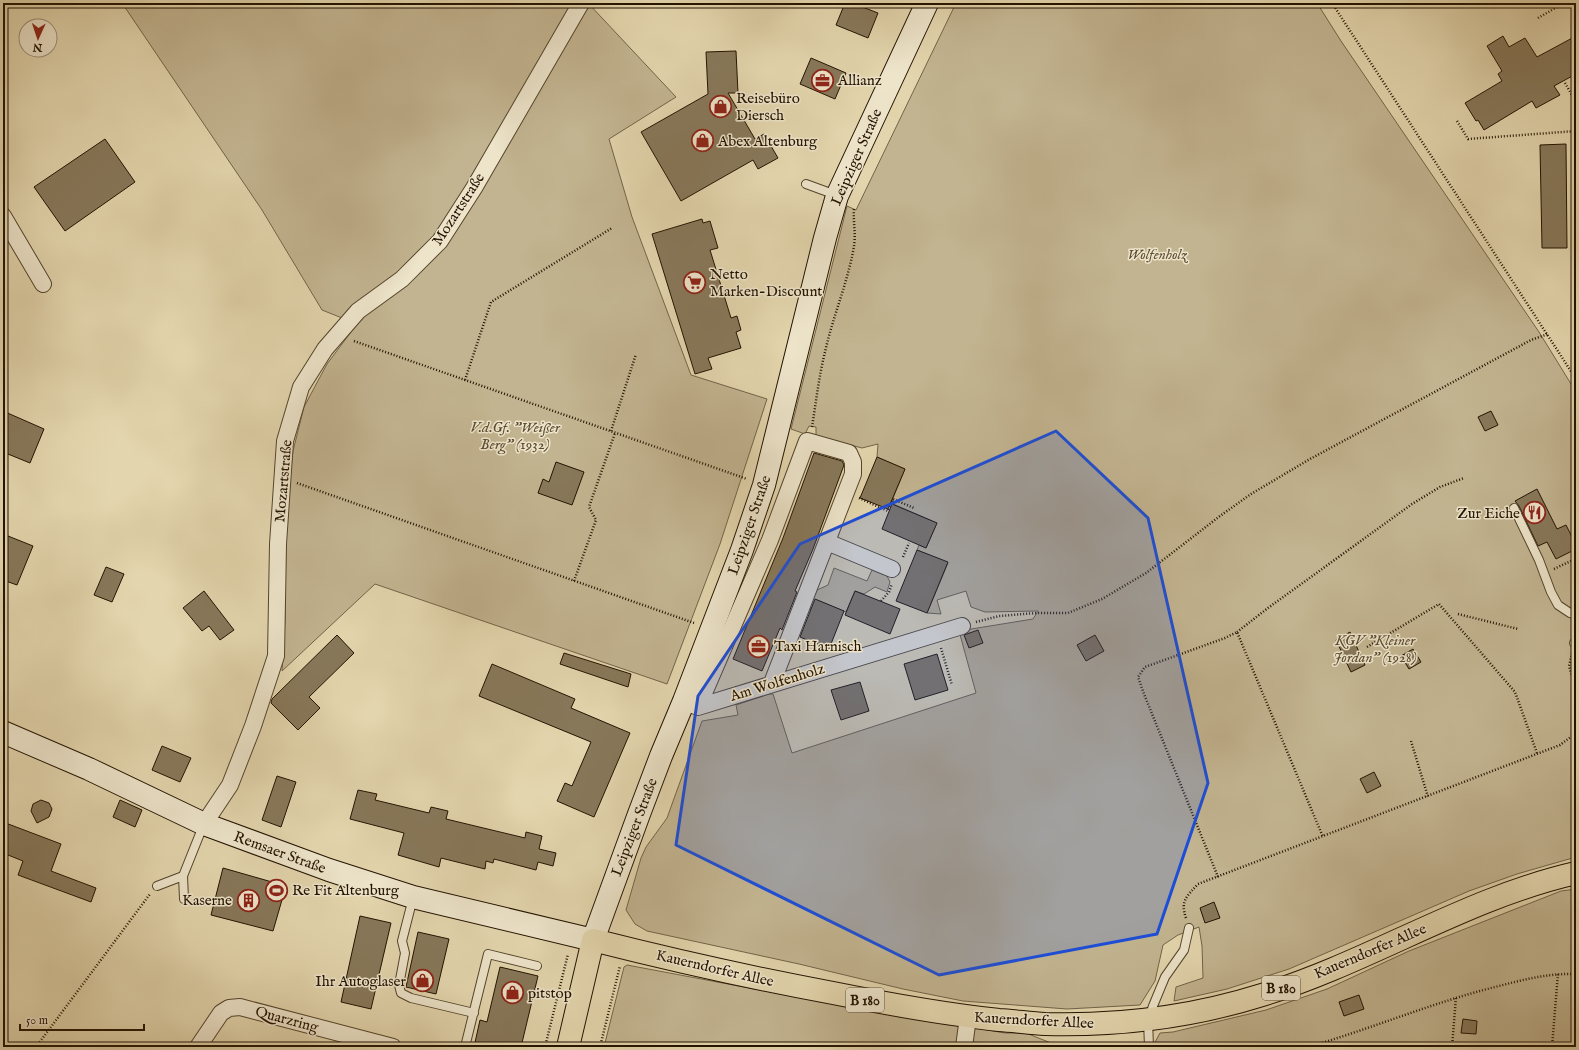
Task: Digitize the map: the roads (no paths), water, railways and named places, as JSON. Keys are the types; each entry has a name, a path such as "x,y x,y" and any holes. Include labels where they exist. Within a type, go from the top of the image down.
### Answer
{"main road":[{"name":"Kauerndorfer Allee","path":"593,940 762,980 908,1008 968,1017 1042,1024 1110,1024 1148,1020 1201,1010 1262,995 1329,970 1466,909 1535,884 1576,873"},
{"name":"Leipziger Straße","path":"568,1047 593,940"}],"street":[{"name":"Mozartstraße","path":"204,824 230,785 253,726 276,656 278,544 285,441 301,387 325,350 358,311 402,279 440,241 474,188 581,3"},
{"name":"Leipziger Straße","path":"691,704 711,630 742,550 764,485 824,238 838,192 927,3"},
{"path":"3,216 43,284"},
{"name":"Leipziger Straße","path":"593,940 639,814 770,540 807,441 849,453 853,462 853,474 772,683"},
{"path":"826,542 892,569"},
{"name":"Am Wolfenholz","path":"691,704 772,683 962,626"},
{"name":"Remsaer Straße","path":"3,732 89,769 204,824 329,870 413,897 593,940"},
{"name":"Quarzring","path":"198,1047 221,1013 229,1008 240,1007 393,1047"},
{"path":"964,1047 968,1017"}],"lane":[{"path":"806,184 838,192"},
{"path":"1514,508 1558,605 1576,615"},
{"path":"184,899 183,876 204,824"},
{"path":"157,886 183,876"},
{"path":"413,897 402,941 405,954 399,985 401,993 411,998 474,1013"},
{"path":"1149,1047 1148,1020 1152,1006 1165,977 1184,950 1190,928"},
{"path":"465,1047 488,954 537,966"}],"place":[{"name":"Allianz","path":"823,80"},
{"name":"Reisebüro Diersch","path":"720,107"},
{"name":"Abex Altenburg","path":"703,141"},
{"name":"Netto Marken-Discount","path":"694,283"},
{"name":"Zur Eiche","path":"1535,513"},
{"name":"Taxi Harnisch","path":"759,646"},
{"name":"Re Fit Altenburg","path":"276,890"},
{"name":"Kaserne","path":"248,900"},
{"name":"Ihr Autoglaser","path":"422,981"},
{"name":"pitstop","path":"513,993"}],"park label":[{"name":"Wolfenholz","path":"1157,254"},
{"name":"V.d.Gf. \"Weißer Berg\" (1932)","path":"515,436"},
{"name":"KGV \"Kleiner Jordan\" (1928)","path":"1375,648"}]}
